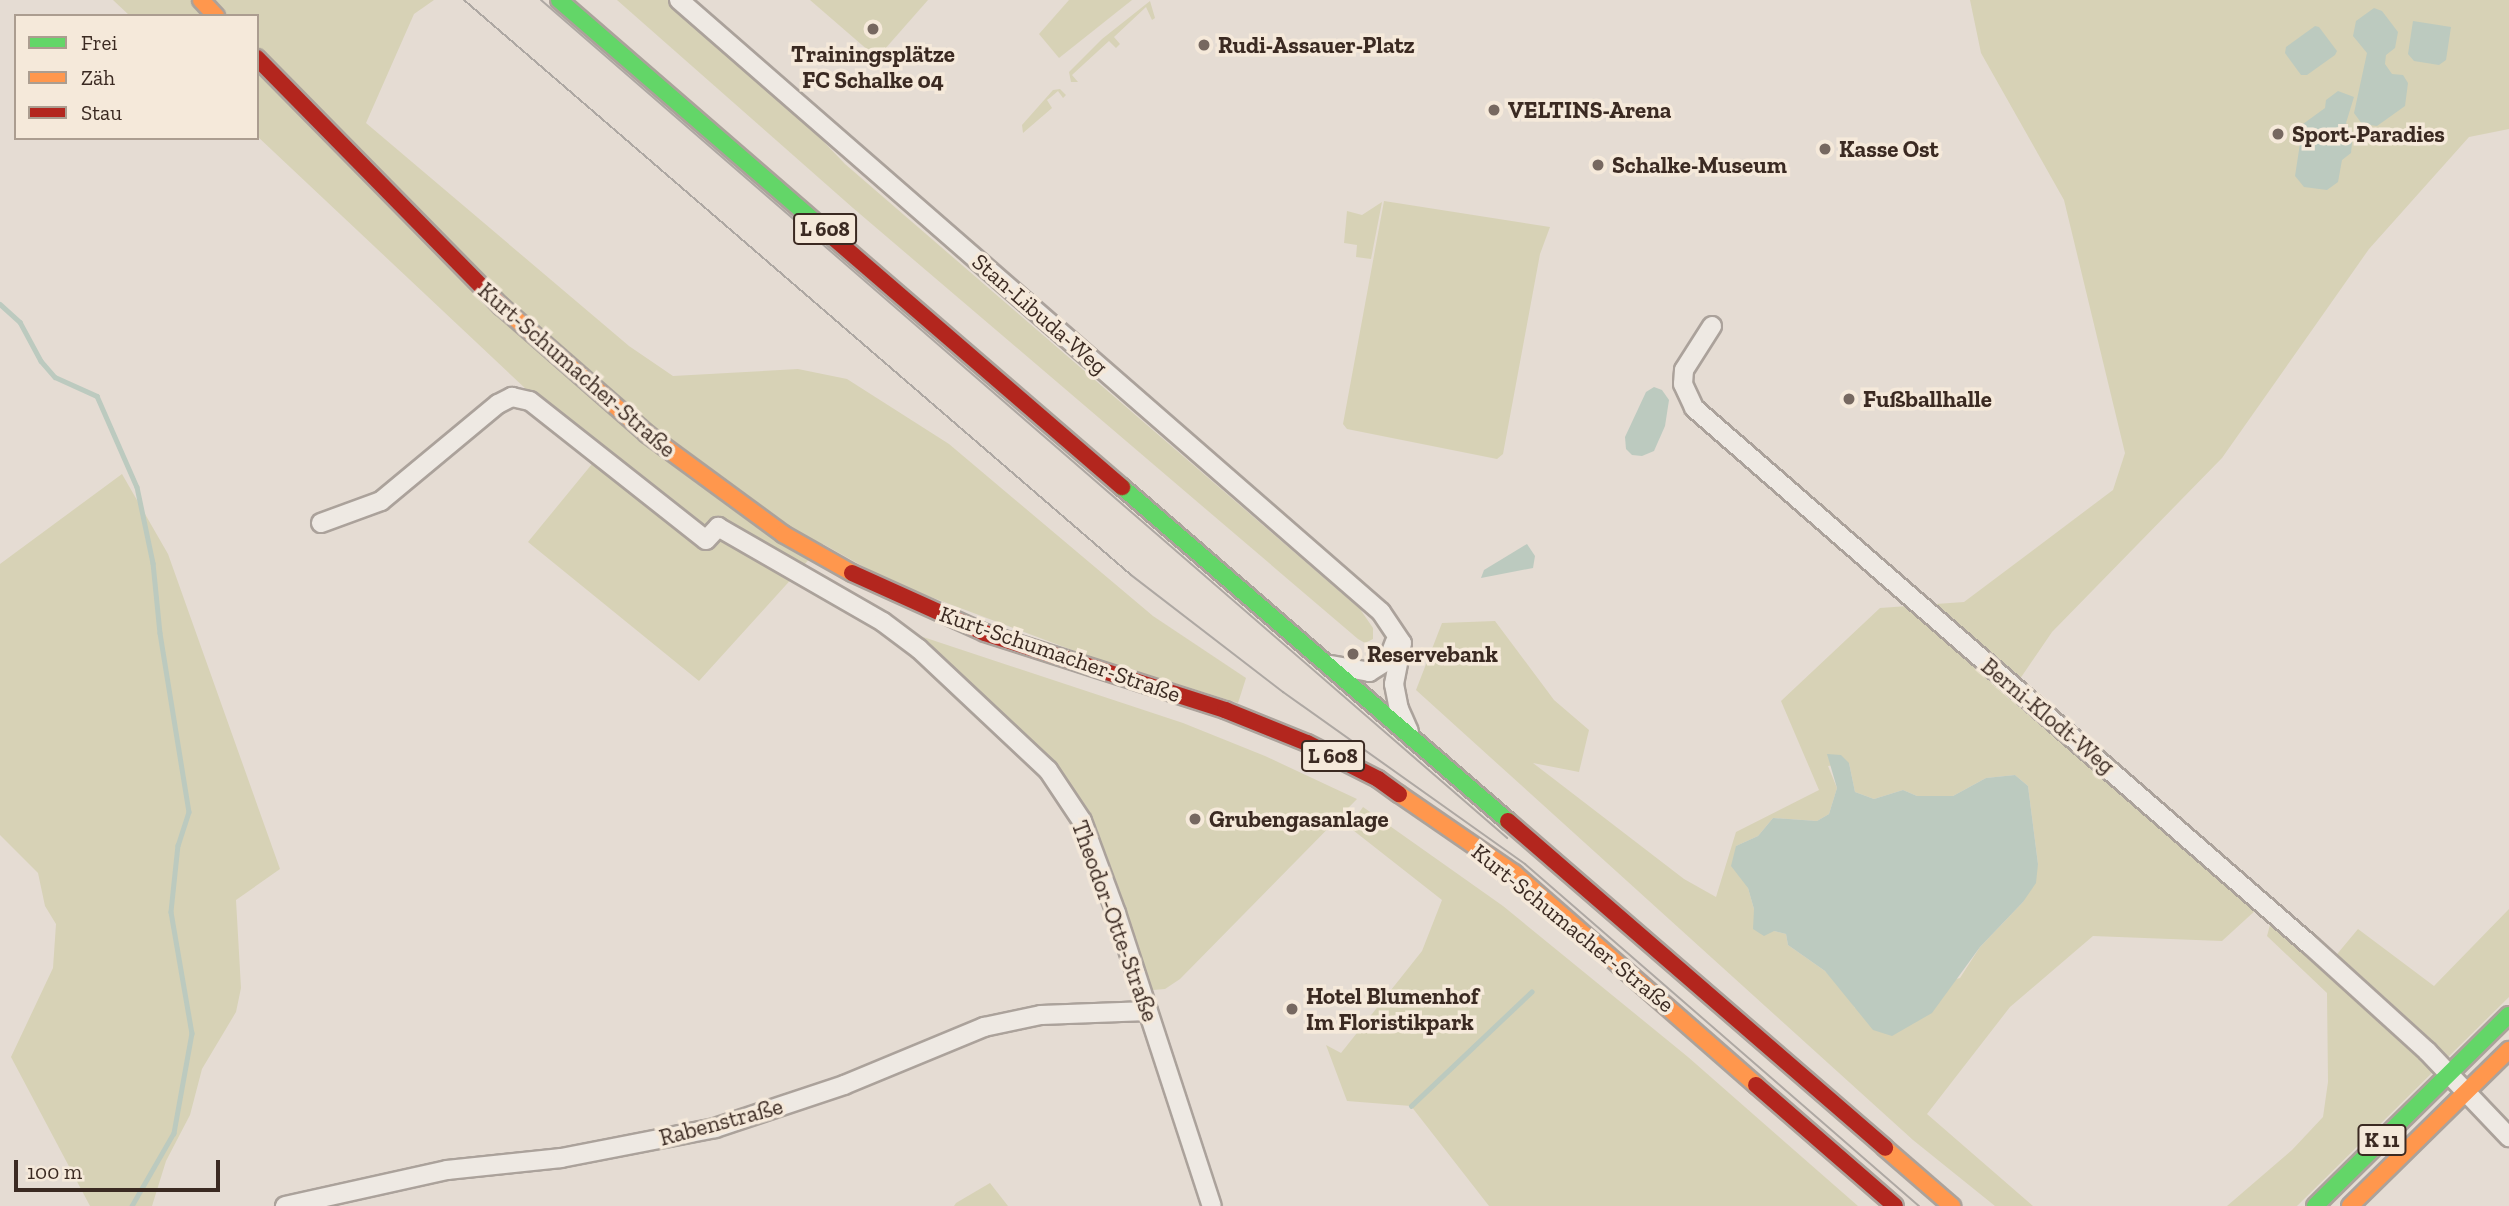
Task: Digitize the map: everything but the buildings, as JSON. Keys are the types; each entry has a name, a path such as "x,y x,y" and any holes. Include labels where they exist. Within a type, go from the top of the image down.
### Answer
{"main road":[{"path":"201,0 214,14"},
{"name":"Kurt-Schumacher-Straße","path":"559,0 1952,1206"},
{"name":"Kurt-Schumacher-Straße","path":"259,60 488,294 647,434 760,518 874,585 940,615 985,633 1225,710 1307,743 1378,779 1514,873 1895,1206"},
{"name":"K 11","path":"2315,1206 2509,1015"},
{"name":"K 11","path":"2350,1206 2509,1049"}],"street":[{"name":"Stan-Libuda-Weg","path":"679,0 1381,612 1397,633"},
{"name":"Berni-Klodt-Weg","path":"1712,326 1691,354 1684,370 1683,384 1694,408 2133,789 2449,1074 2509,1136"},
{"name":"Theodor-Otte-Straße","path":"321,523 381,501 498,404 512,397 530,401 706,540 718,527 883,622 947,673 1048,770 1089,836 1212,1206"},
{"path":"1325,663 1369,672 1388,660 1397,633"},
{"path":"1397,633 1402,643 1394,684 1395,696 1412,737"},
{"name":"Rabenstraße","path":"285,1206 447,1170 576,1156 715,1128 844,1085 984,1027 1041,1015 1148,1011"}],"shaded area":[{"path":"113,0 434,0 414,14 366,123 629,346 673,376 798,369 847,379 949,444 1153,616 1246,678 1238,703 1088,656 891,582 823,544 699,681 528,542 601,453 527,390 259,138 259,14 128,14"},
{"path":"617,0 676,0 805,113 824,142 845,164 1360,609 1373,628 1373,639 1365,643 1358,639 853,208"},
{"name":"Trainingsplätze FC Schalke 04","path":"810,0 928,0 877,58"},
{"path":"1069,0 1132,0 1059,58 1039,34"},
{"path":"1970,0 2509,0 2509,129 2469,137 2369,249 2222,458 2052,632 2009,695 2257,909 2222,941 2093,936 2010,1007 1927,1114 2033,1206 1995,1206 1913,1140 1416,690 1442,623 1495,621 1554,700 1589,730 1579,772 1533,763 1684,879 1716,897 1736,832 1819,790 1781,701 1880,608 1964,602 2113,490 2125,453 2064,200 1981,53","holes":["1849,763 1855,792 1874,799 1903,790 1917,796 1953,796 1986,778 2015,775 2028,786 2038,864 2023,902 1980,947 1960,978 1855,1008 1843,988 1825,971 1788,945 1786,934 1774,931 1754,909 1736,846 1758,836 1773,818 1817,821 1829,814 1837,788 1828,766"]},
{"path":"1150,1 1155,18 1152,20 1146,7 1114,37 1120,44 1116,48 1109,41 1072,75 1078,82 1071,82 1069,72 1102,39"},
{"path":"2374,8 2382,11 2398,32 2395,48 2386,55 2385,64 2392,74 2403,75 2408,83 2405,106 2377,126 2362,124 2354,113 2367,53 2353,36 2356,21"},
{"path":"2413,21 2451,27 2446,60 2439,65 2414,61 2408,54"},
{"path":"2315,26 2319,27 2337,51 2307,75 2301,75 2285,53 2286,47"},
{"path":"1060,89 1066,95 1063,98 1058,91 1047,100 1052,108 1023,133 1022,125 1053,90"},
{"path":"2338,91 2354,97 2346,123 2353,133 2351,153 2342,160 2338,182 2327,190 2304,187 2295,176 2303,124 2325,108 2326,100"},
{"path":"1384,201 1550,227 1540,254 1503,454 1497,459 1347,429 1343,424"},
{"path":"1382,202 1371,259 1356,257 1357,245 1344,243 1347,211 1362,215"},
{"path":"1654,387 1662,390 1669,400 1665,426 1654,451 1642,456 1632,455 1626,449 1625,437 1646,392"},
{"path":"122,474 168,554 280,869 236,900 241,988 236,1012 202,1069 190,1115 166,1161 152,1206 90,1206 11,1057 53,968 56,924 45,906 38,873 0,835 0,564"},
{"path":"1527,544 1535,556 1533,568 1481,578 1484,570"},
{"path":"914,634 1183,723 1265,756 1357,799 1180,979 1165,989 1153,990 1145,984 1104,864 1001,718"},
{"path":"1827,754 1841,755 1849,763 1855,792 1874,799 1903,790 1917,796 1953,796 1986,778 2015,775 2028,786 2038,864 2036,883 2023,902 1980,947 1932,1013 1892,1036 1873,1030 1825,971 1788,945 1786,934 1774,931 1764,936 1753,929 1754,909 1748,888 1731,866 1736,846 1758,836 1773,818 1817,821 1829,814 1837,788"},
{"path":"1363,807 1503,906 1688,1057 1858,1206 1489,1206 1411,1106 1347,1101 1326,1045 1341,1053 1422,951 1442,900 1349,827"},
{"path":"2509,909 2509,997 2297,1206 2227,1206 2292,1150 2323,1117 2328,1082 2327,993 2267,936 2270,925 2323,971 2358,929 2434,986"},
{"path":"990,1183 1008,1206 954,1206 956,1203"}],"waterway":[{"path":"0,304 20,322 41,361 55,377 97,396 137,487 153,563 160,633 189,812 178,845 171,912 192,1033 174,1133 132,1206"},
{"path":"1411,1106 1531,992"}],"tram line":[{"path":"464,0 1131,575 1283,692 1525,864 1919,1206"},
{"path":"541,0 1507,838"}],"traffic: fast":[{"path":"559,0 830,235"},
{"path":"1122,487 1508,821"},
{"path":"2315,1206 2509,1015"}],"traffic: slow":[{"path":"201,0 214,14"},
{"path":"501,306 647,434 783,534 852,573"},
{"path":"1399,794 1514,873 1756,1085"},
{"path":"2350,1206 2509,1050"},
{"path":"1885,1148 1952,1206"}],"traffic: jam":[{"path":"259,60 501,306"},
{"path":"830,235 1122,487"},
{"path":"852,573 985,633 1225,710 1307,743 1378,779 1399,794"},
{"path":"1508,821 1885,1148"},
{"path":"1756,1085 1895,1206"}],"place":[{"name":"Trainingsplätze FC Schalke 04","path":"873,29"},
{"name":"Rudi-Assauer-Platz","path":"1204,45"},
{"name":"VELTINS-Arena","path":"1494,110"},
{"name":"Sport-Paradies","path":"2278,134"},
{"name":"Kasse Ost","path":"1825,149"},
{"name":"Schalke-Museum","path":"1598,165"},
{"name":"Fußballhalle","path":"1849,399"},
{"name":"Reservebank","path":"1353,654"},
{"name":"Grubengasanlage","path":"1195,819"},
{"name":"Hotel Blumenhof Im Floristikpark","path":"1292,1009"}]}
